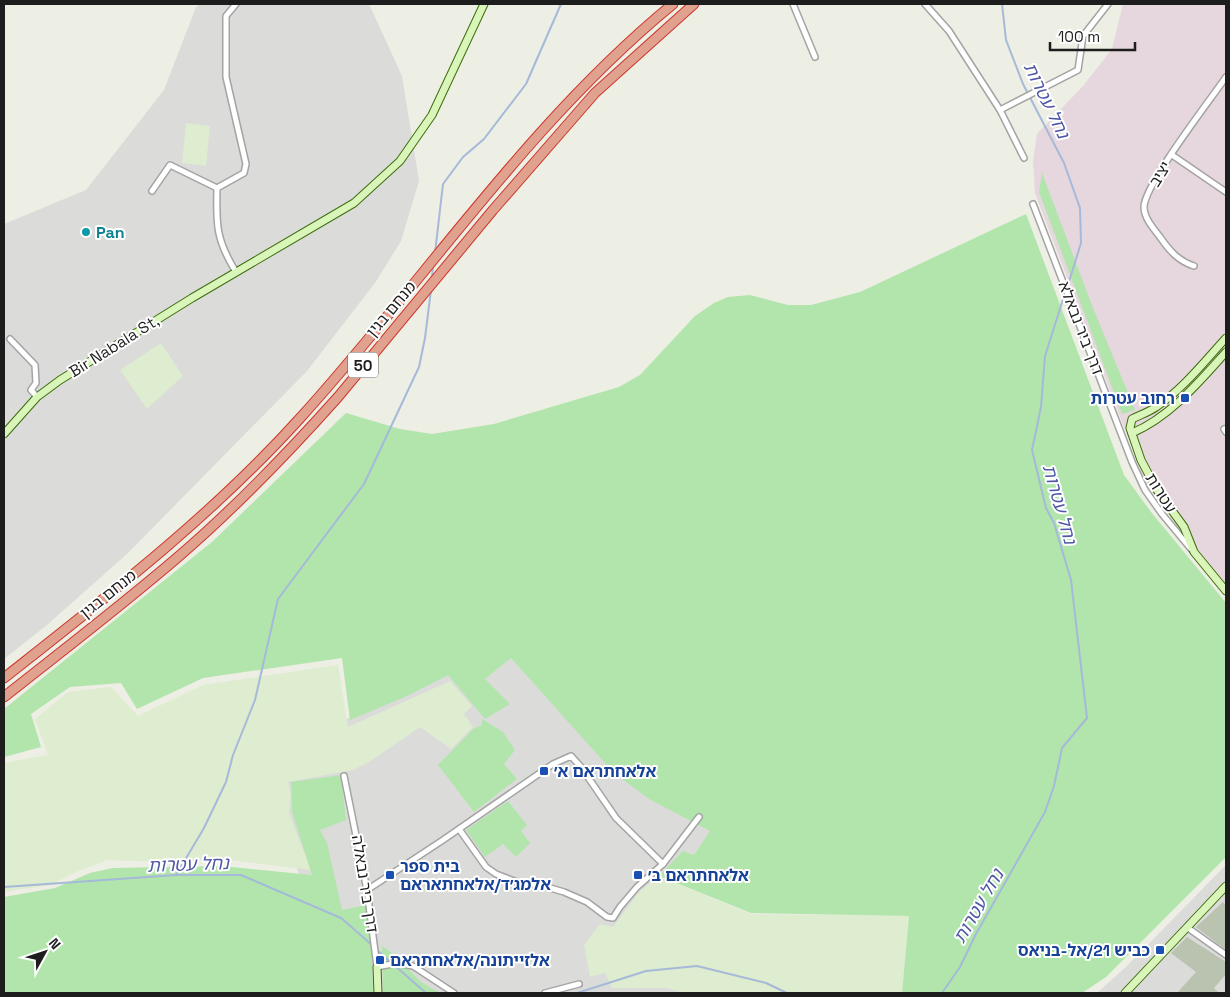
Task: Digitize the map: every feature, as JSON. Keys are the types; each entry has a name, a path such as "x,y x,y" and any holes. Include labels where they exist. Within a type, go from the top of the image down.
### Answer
{"highway":[{"name":"מנחם בגין","path":"4,678 163,550 201,517 268,452 363,345 482,200 586,83 673,4"},
{"name":"מנחם בגין","path":"4,697 178,557 249,491 338,397 493,210 595,93 694,4"}],"street":[{"path":"217,188 244,173 246,164 226,77 226,16 236,4"},
{"name":"Bir Nabala St,","path":"4,434 37,397 76,370 192,298 354,203 400,161 432,115 484,4"},
{"path":"793,4 815,57"},
{"path":"925,4 949,31 1000,110 1024,158"},
{"path":"1000,110 1078,70 1083,36 1108,4"},
{"name":"יציב","path":"1194,266 1177,258 1163,242 1146,218 1144,203 1172,155 1226,77"},
{"path":"1172,155 1226,192"},
{"path":"152,191 170,165 217,188"},
{"path":"217,188 216,223 224,253 236,272"},
{"name":"דרך ביר נבאלא","path":"1033,204 1132,462 1145,490 1162,514 1194,552"},
{"path":"1226,338 1188,381 1155,408 1132,420 1130,424 1132,433 1172,407 1194,387 1226,352"},
{"path":"10,339 35,365 36,383 31,390 37,397"},
{"name":"עטרות","path":"1132,433 1141,460 1157,490 1184,527 1194,552 1226,591"},
{"path":"367,890 553,764 570,756 581,767 616,818 663,864"},
{"name":"דרך ביר נבאלה","path":"344,776 367,890 377,967 378,993"},
{"path":"459,829 486,866 496,874 522,884 537,884 564,892 587,902 607,917 613,918 637,887 663,864 699,817"},
{"path":"1125,993 1226,886"},
{"path":"1188,928 1226,955"},
{"path":"377,967 397,963 413,966 454,993"},
{"path":"545,993 579,984"}],"shaded area":[{"path":"200,4 369,4 402,76 419,181 401,241 375,283 307,371 128,553 47,625 4,659 4,224 86,190 164,90 196,7"},
{"path":"1123,4 1226,4 1226,584 1146,485 1035,193 1033,161 1037,134 1084,85 1112,49"},
{"path":"186,123 210,126 206,166 182,163"},
{"path":"161,343 183,376 147,409 120,370"},
{"path":"512,647 726,821 628,941 696,993 355,993 256,781 342,721 446,673"},
{"path":"338,665 348,727 450,681 472,706 464,714 473,727 451,749 420,727 369,762 353,770 288,782 291,794 289,813 311,870 230,860 167,862 107,860 78,871 50,885 4,892 4,763 48,755 35,719 68,692 111,687 138,716 203,685"},
{"path":"1226,865 1226,993 1097,993 1126,967"},
{"path":"658,876 751,914 909,916 902,993 684,993 667,988 612,988 605,973 590,977 584,945 600,924 613,927 639,892"},
{"path":"1223,902 1226,905 1226,950 1196,927"},
{"path":"1187,937 1226,962 1226,974 1214,988 1219,993 1177,993 1196,972 1171,953"}],"green space":[{"path":"1042,173 1093,308 1135,410 1122,414 1039,192"},
{"path":"1026,214 1124,475 1151,512 1226,603 1226,857 1106,977 1082,993 902,993 909,916 751,913 659,876 683,851 694,855 710,831 649,799 613,772 511,658 485,679 510,704 485,719 448,675 407,696 350,720 342,658 203,678 137,709 121,683 70,687 31,714 41,747 4,757 4,709 212,542 346,413 400,429 432,434 494,424 619,387 640,375 695,316 714,303 728,297 750,295 788,305 811,305 860,292"},
{"path":"482,719 503,732 515,750 504,764 517,779 474,812 438,765 473,729 482,725"},
{"path":"341,775 346,820 320,830 327,843 342,910 366,905 371,936 373,993 4,993 4,897 55,888 90,873 113,868 222,866 312,875 292,812 291,782"},
{"path":"508,801 527,825 521,831 530,843 516,857 503,844 485,857 466,830"},
{"path":"382,946 392,953 421,982 440,993 383,993"}],"waterway":[{"path":"435,253 443,184 463,157 484,139 526,84 561,4"},
{"name":"נחל עטרות","path":"1002,4 1006,40 1023,84 1064,163 1080,208 1081,243 1067,288"},
{"path":"432,278 433,265"},
{"path":"176,875 204,828 226,782 233,755 255,700 278,599 364,484 419,367 431,290"},
{"name":"נחל עטרות","path":"942,993 960,967 976,934 1045,812 1054,786 1062,748 1087,718 1071,580 1054,523 1046,508 1032,450 1041,407 1045,356 1065,293"},
{"name":"נחל עטרות","path":"4,887 176,875 241,875 341,918 372,945"},
{"name":"נחל עטרות","path":"377,950 426,993"},
{"name":"נחל עטרות","path":"577,993 646,971 697,966 766,983 787,993"}],"place":[{"name":"Pan","path":"86,232"},
{"name":"רחוב עטרות","path":"1185,398"},
{"name":"אלאחתראם א׳","path":"544,771"},
{"name":"בית ספר אלמג׳ד/אלאחתאראם","path":"390,875"},
{"name":"אלאחתראם ב׳","path":"638,875"},
{"name":"כביש 21/אל-בניאס","path":"1160,950"},
{"name":"אלזייתונה/אלאחתראם","path":"380,960"}]}
